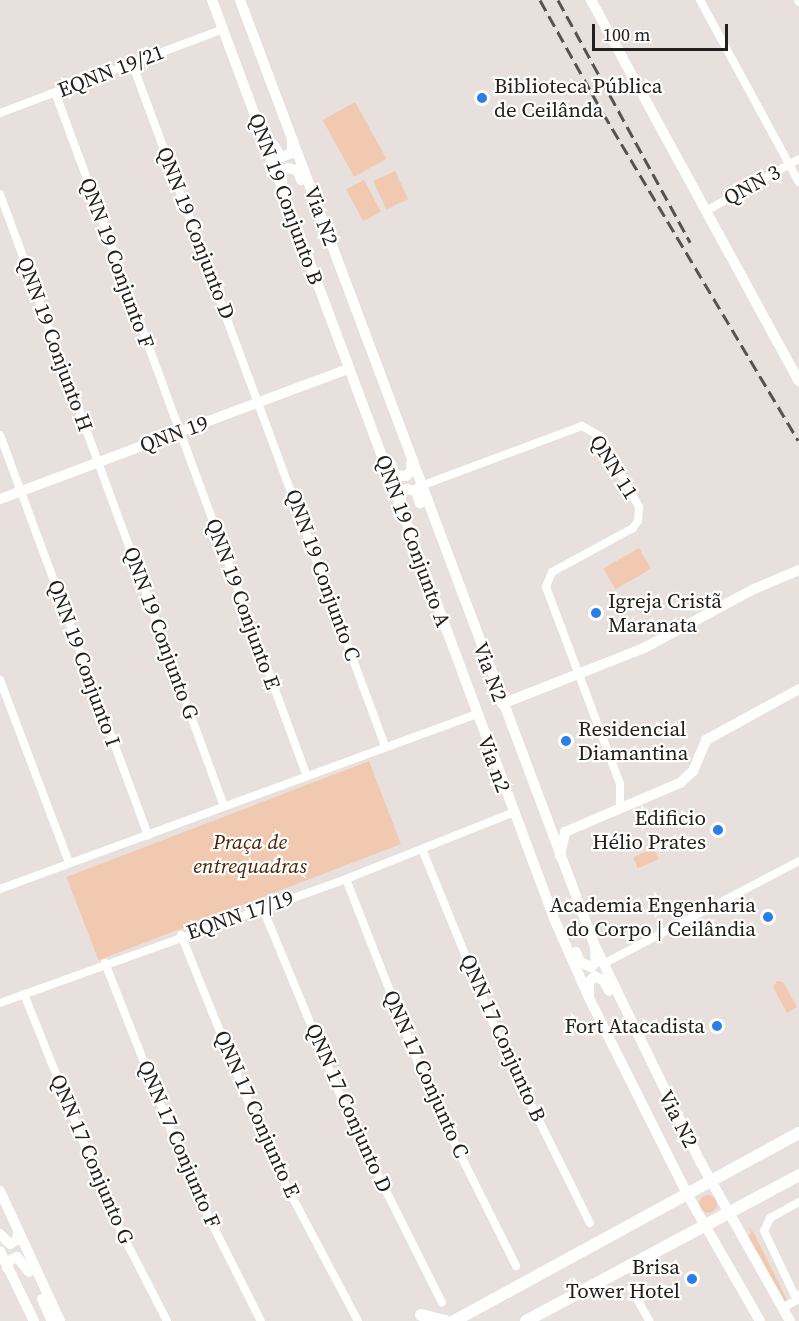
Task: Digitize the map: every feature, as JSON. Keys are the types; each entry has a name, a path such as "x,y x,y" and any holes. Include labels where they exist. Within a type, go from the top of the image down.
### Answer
{"main road":[{"path":"212,0 223,29"},
{"name":"Via N2","path":"240,0 410,455 417,487 466,607 594,944 654,1072 710,1180 790,1321"},
{"path":"591,0 799,381"},
{"name":"QNN 19 Conjunto B","path":"223,29 349,371"},
{"path":"228,44 281,157 293,151 289,128"},
{"path":"283,190 282,172 288,168 297,170 320,233 341,273"},
{"path":"349,371 371,409 395,475 409,474 410,455"},
{"name":"QNN 19","path":"0,499 98,461 349,371"},
{"name":"QNN 19 Conjunto A","path":"349,371 477,714"},
{"path":"401,510 401,493 417,487"},
{"path":"502,704 644,648 754,589 799,570"},
{"path":"560,859 565,832 685,780 706,740 799,689"},
{"name":"Via n2","path":"477,714 512,813"},
{"name":"Via N2","path":"512,813 590,1000 704,1227 760,1321"},
{"path":"532,863 584,966 596,962 594,944"},
{"path":"590,1000 589,982 595,976 601,978 633,1043 654,1072"},
{"path":"454,1321 799,1133"},
{"path":"526,1321 799,1175"},
{"path":"0,1191 60,1321"},
{"path":"0,1234 10,1244 17,1240 18,1233"},
{"path":"0,1251 34,1321"},
{"path":"7,1268 14,1258 23,1259 52,1321"},
{"path":"421,1315 445,1321"}],"street":[{"path":"700,0 799,182"},
{"name":"EQNN 19/21","path":"0,113 223,29"},
{"name":"QNN 19 Conjunto D","path":"132,63 260,403"},
{"name":"QNN 19 Conjunto F","path":"55,92 179,433"},
{"name":"QNN 3","path":"706,211 799,159"},
{"name":"QNN 19 Conjunto H","path":"0,194 98,461"},
{"name":"QNN 19 Conjunto C","path":"260,403 385,746"},
{"name":"QNN 11","path":"417,487 582,426 595,432 639,507 639,516 633,528 549,576 547,591 578,675"},
{"name":"QNN 19 Conjunto E","path":"179,433 306,774"},
{"name":"QNN 19 Conjunto I","path":"0,435 148,836"},
{"name":"QNN 19 Conjunto G","path":"98,461 224,806"},
{"path":"578,675 621,788 620,807"},
{"path":"0,680 69,863"},
{"path":"0,889 148,836 306,774 477,714"},
{"name":"EQNN 17/19","path":"0,1003 181,935 346,879 512,813"},
{"name":"QNN 17 Conjunto B","path":"422,849 505,1052 590,1223"},
{"path":"603,964 799,861"},
{"name":"QNN 17 Conjunto C","path":"346,879 432,1098 516,1266"},
{"name":"QNN 17 Conjunto D","path":"263,909 351,1121 442,1304"},
{"name":"QNN 17 Conjunto E","path":"181,935 269,1153 358,1321"},
{"name":"QNN 17 Conjunto F","path":"105,963 192,1184 261,1321"},
{"name":"QNN 17 Conjunto G","path":"24,994 113,1216 167,1321"},
{"path":"782,1308 799,1297 794,1294 764,1231 770,1218 799,1202"},
{"path":"631,1288 649,1321"}],"green space":[{"path":"355,102 387,159 354,177 323,120"},
{"path":"395,171 408,199 386,209 373,181"},
{"path":"364,180 381,212 363,221 346,189"},
{"path":"639,548 651,569 615,589 603,568"},
{"name":"Praça de entrequadras","path":"369,761 401,844 98,960 67,877"},
{"path":"654,848 659,859 638,868 633,857"},
{"path":"777,981 783,982 797,1007 787,1013 773,987"},
{"path":"708,1195 714,1198 717,1204 714,1210 708,1213 702,1210 699,1204 702,1198"},
{"path":"748,1226 754,1233 787,1300 784,1302 748,1238 751,1232"}],"railway":[{"path":"540,0 603,113 798,440"},
{"path":"558,0 690,242"}],"place":[{"name":"Biblioteca Pública de Ceilânda","path":"482,98"},
{"name":"Igreja Cristã Maranata","path":"596,613"},
{"name":"Residencial Diamantina","path":"566,741"},
{"name":"Edificio Hélio Prates","path":"718,830"},
{"name":"Academia Engenharia do Corpo | Ceilândia","path":"768,917"},
{"name":"Fort Atacadista","path":"717,1026"},
{"name":"Brisa Tower Hotel","path":"692,1279"}]}
